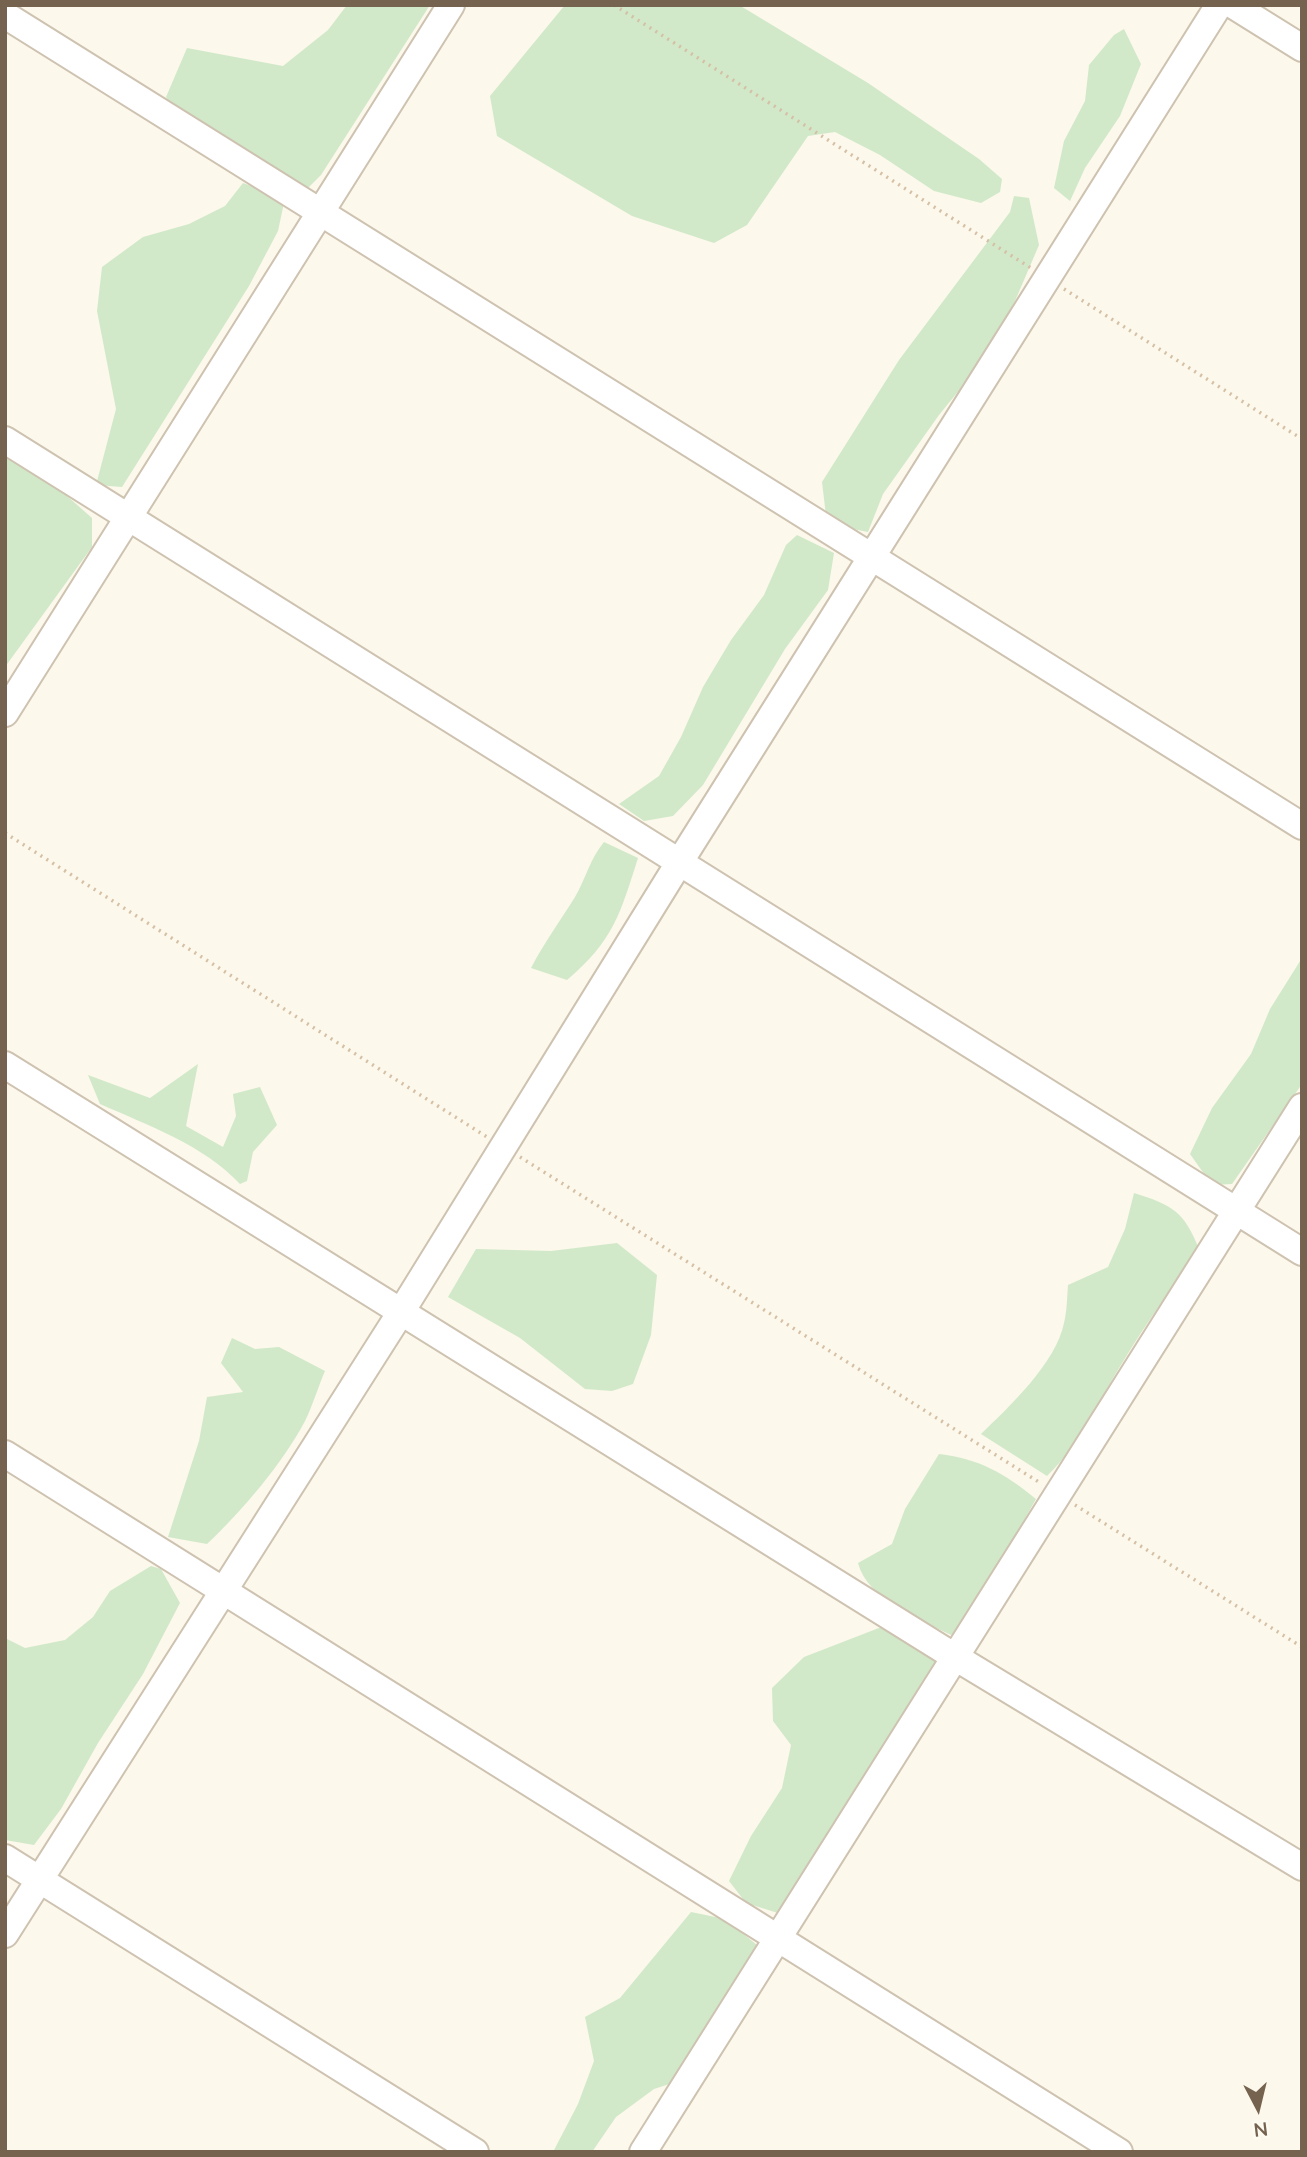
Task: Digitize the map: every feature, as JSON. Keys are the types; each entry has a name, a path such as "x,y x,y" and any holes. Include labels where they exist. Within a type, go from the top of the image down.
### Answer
{"street":[{"path":"5,713 451,5"},
{"path":"5,1934 401,1312 679,863 1219,5"},
{"path":"1233,5 1302,48"},
{"path":"5,16 1302,826"},
{"path":"5,440 1302,1252"},
{"path":"5,1066 955,1657 1302,1867"},
{"path":"643,2152 1302,1107"},
{"path":"5,1454 1119,2152"},
{"path":"5,1858 475,2152"}],"path":[{"path":"614,5 1302,439"},
{"path":"5,833 1302,1647"}],"green space":[{"path":"347,5 430,5 321,175 304,192 191,134 166,97 187,48 283,66 328,30"},
{"path":"565,5 739,5 868,83 979,159 1002,179 1000,192 981,203 934,191 880,155 835,132 808,136 747,225 714,243 632,216 497,136 490,96"},
{"path":"1124,29 1141,64 1120,116 1085,168 1070,201 1054,188 1064,141 1085,101 1089,65 1114,35"},
{"path":"243,183 285,198 278,231 249,286 122,487 96,485 116,409 97,311 102,267 143,237 189,224 225,206"},
{"path":"1014,196 1029,198 1039,245 1015,301 978,367 939,415 883,494 868,532 827,524 822,482 899,360 1010,212"},
{"path":"5,456 58,488 92,518 92,547 5,667"},
{"path":"797,535 834,553 828,590 785,649 703,785 673,816 644,821 619,804 659,776 681,737 703,687 731,640 764,595 786,545"},
{"path":"604,842 638,858 620,911 605,939 583,966 567,980 531,968 575,897"},
{"path":"1302,958 1302,1084 1232,1184 1212,1185 1190,1154 1212,1108 1251,1054 1270,1009"},
{"path":"198,1064 186,1126 223,1147 236,1116 233,1094 260,1087 277,1125 253,1152 247,1181 240,1184 226,1170 192,1147 100,1104 88,1075 150,1098"},
{"path":"1134,1193 1158,1201 1175,1211 1188,1226 1199,1249 1133,1346 1070,1450 1047,1476 981,1434 1030,1383 1052,1353 1064,1323 1068,1285 1108,1267 1125,1229"},
{"path":"617,1243 657,1275 651,1335 633,1384 612,1391 585,1389 520,1338 448,1297 476,1249 551,1251"},
{"path":"232,1338 255,1349 279,1347 325,1371 308,1415 296,1437 274,1470 234,1517 207,1544 168,1537 199,1441 207,1397 243,1392 221,1363"},
{"path":"939,1454 967,1459 991,1469 1036,1499 963,1629 951,1635 883,1598 863,1576 858,1563 892,1544 905,1509"},
{"path":"151,1566 161,1569 180,1603 143,1674 98,1743 61,1809 34,1845 5,1840 5,1638 25,1648 65,1640 93,1617 110,1591"},
{"path":"884,1626 947,1659 781,1914 746,1903 729,1881 751,1836 782,1788 791,1745 773,1721 772,1688 804,1657"},
{"path":"691,1912 725,1919 757,1945 747,1981 682,2080 654,2089 616,2117 592,2152 553,2152 578,2104 594,2061 585,2017 620,1998"}]}
